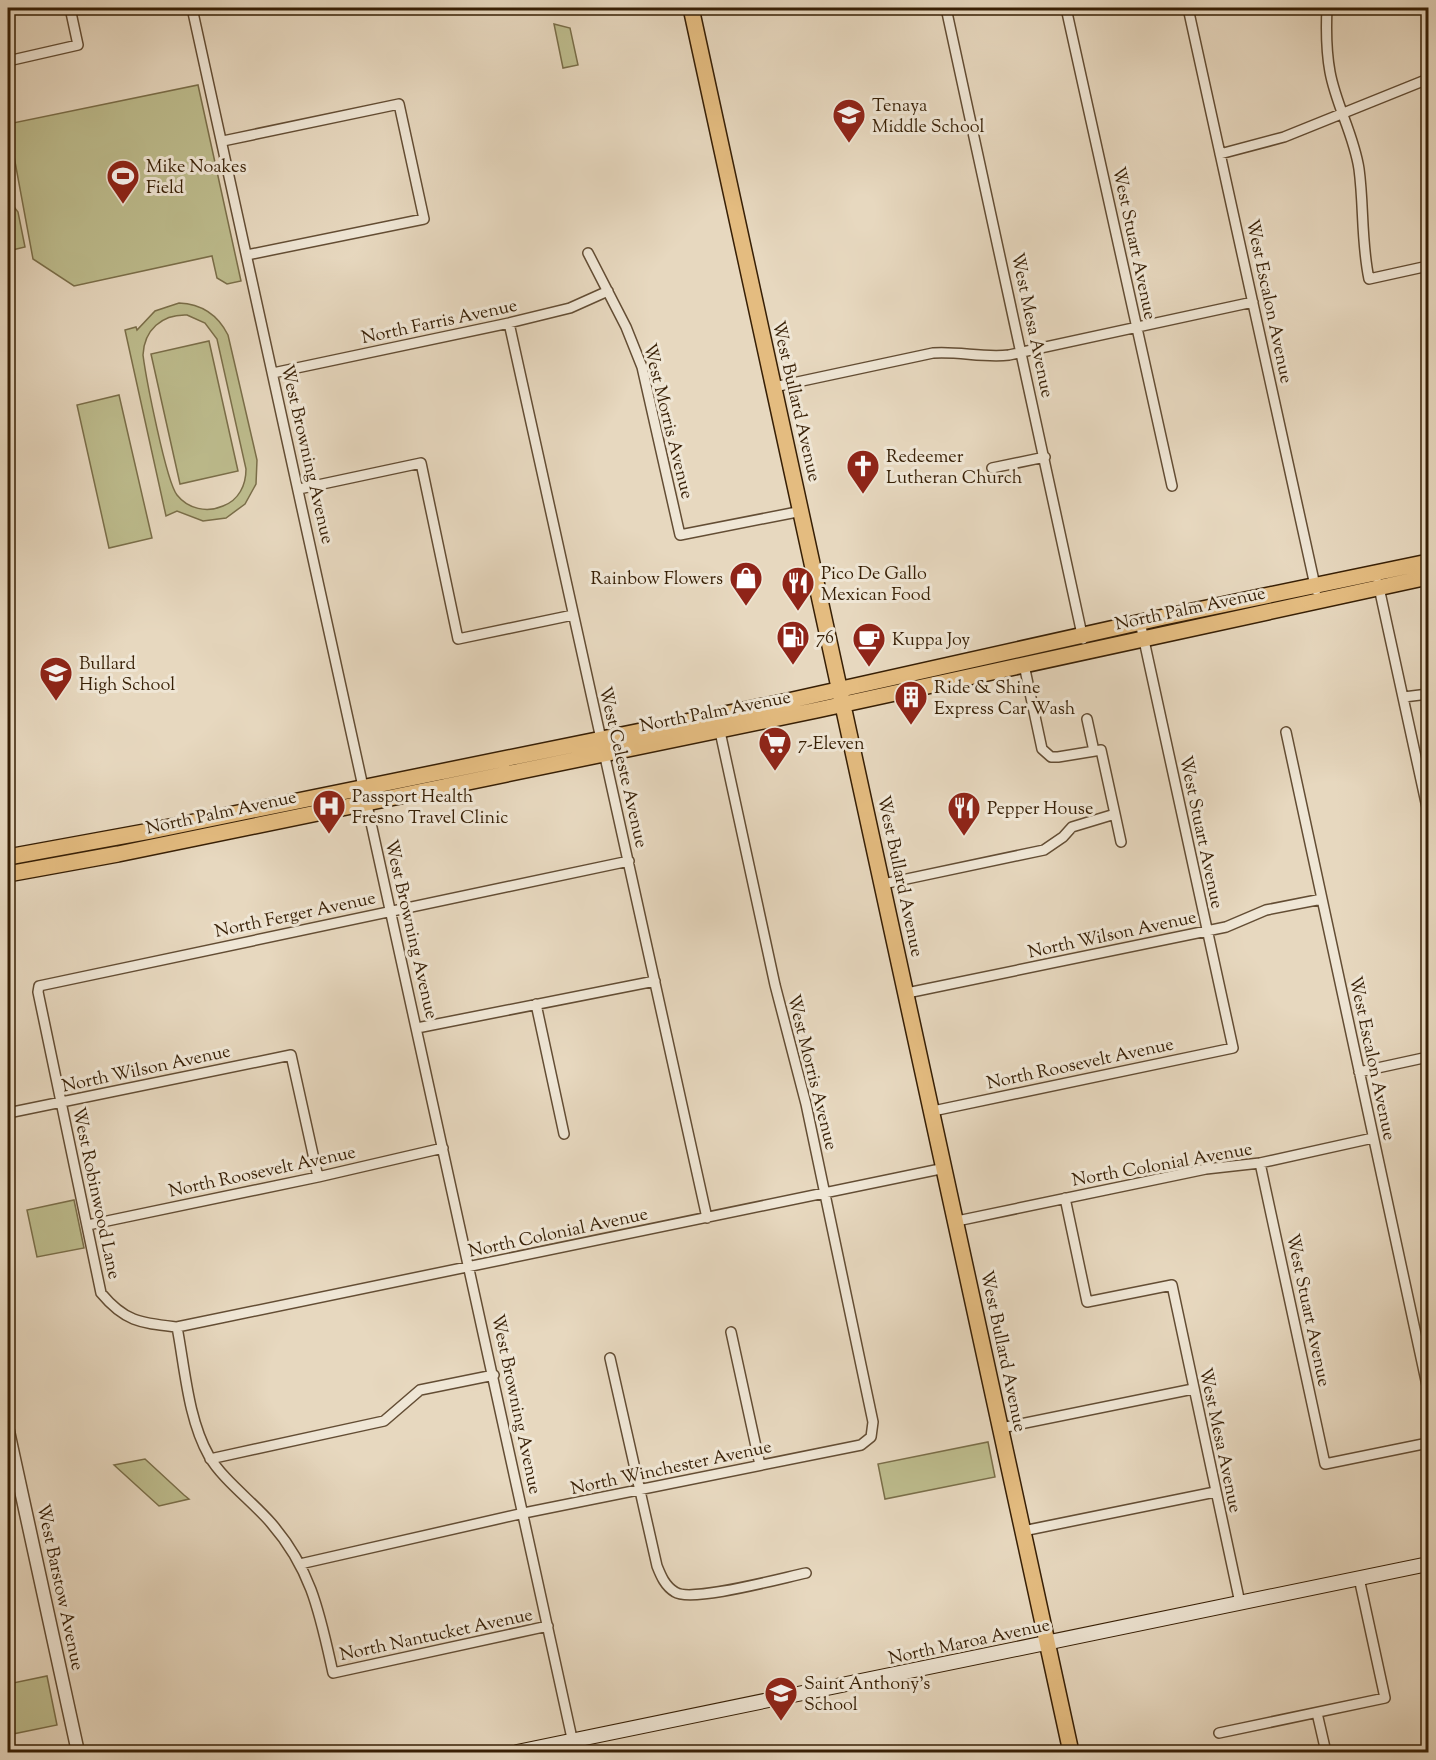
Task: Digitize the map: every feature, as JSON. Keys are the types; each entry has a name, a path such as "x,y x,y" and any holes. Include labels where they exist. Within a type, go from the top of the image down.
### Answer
{"main road":[{"name":"West Bullard Avenue","path":"691,8 843,697 1071,1752"},
{"name":"North Palm Avenue","path":"843,697 1029,647 1084,642 1317,593 1378,580 1428,562"},
{"name":"North Palm Avenue","path":"1378,580 1428,577"},
{"name":"North Palm Avenue","path":"8,874 151,839 366,794 843,697 951,681 1024,665 1084,642"},
{"path":"951,681 956,672 1000,661 1029,647"},
{"name":"North Palm Avenue","path":"8,857 151,839"},
{"name":"North Maroa Avenue","path":"517,1752 573,1747 1048,1643 1428,1564"}],"street":[{"path":"8,61 78,45 70,8"},
{"name":"West Browning Avenue","path":"192,8 494,1375 573,1747"},
{"name":"West Mesa Avenue","path":"946,8 1084,642"},
{"name":"West Stuart Avenue","path":"1066,8 1172,486"},
{"name":"West Escalon Avenue","path":"1188,8 1317,593"},
{"path":"1327,8 1326,36 1330,74 1359,171 1362,236 1369,279 1428,266"},
{"path":"1220,154 1284,137 1428,79"},
{"path":"223,141 399,104 424,219 247,255"},
{"name":"West Morris Avenue","path":"588,253 626,327 642,367 680,536 802,511"},
{"name":"North Farris Avenue","path":"273,373 509,323 570,308 608,291"},
{"path":"774,387 933,353 959,352 992,357 1022,352 1253,302"},
{"name":"West Celeste Avenue","path":"509,323 707,1218"},
{"path":"992,468 1045,457"},
{"path":"299,489 421,463 458,639 573,615"},
{"path":"1378,580 1428,812"},
{"name":"West Stuart Avenue","path":"1141,630 1233,1048"},
{"path":"1024,665 1040,740 1046,753 1058,757 1101,750 1121,842"},
{"path":"1404,697 1428,694"},
{"path":"1087,719 1094,751"},
{"name":"West Morris Avenue","path":"718,722 775,985 806,1104 873,1422 871,1437"},
{"name":"West Escalon Avenue","path":"1286,732 1428,1390"},
{"path":"883,884 1044,850 1063,837 1072,826 1115,814"},
{"name":"North Ferger Avenue","path":"39,986 629,861"},
{"name":"North Wilson Avenue","path":"907,993 1207,931 1236,924 1266,910 1322,899"},
{"path":"417,1028 655,981"},
{"name":"West Robinwood Lane","path":"39,986 38,992 60,1102 101,1293 116,1311 139,1323 177,1327"},
{"path":"536,1004 564,1134"},
{"name":"North Roosevelt Avenue","path":"933,1111 1233,1048"},
{"name":"North Wilson Avenue","path":"8,1113 291,1055 318,1177"},
{"path":"1359,1072 1428,1057"},
{"name":"North Colonial Avenue","path":"957,1221 1206,1169 1260,1163 1373,1138"},
{"name":"North Roosevelt Avenue","path":"88,1225 318,1177 443,1148"},
{"name":"West Stuart Avenue","path":"1260,1163 1325,1464 1428,1443"},
{"name":"North Colonial Avenue","path":"177,1327 945,1168"},
{"name":"West Mesa Avenue","path":"1065,1198 1087,1302 1172,1285 1240,1603"},
{"path":"177,1327 199,1436 210,1459 272,1524 300,1564"},
{"path":"731,1332 760,1465"},
{"path":"610,1358 657,1566 663,1581 675,1593 696,1596 806,1573"},
{"path":"210,1459 384,1421 420,1390 494,1375"},
{"path":"1001,1428 1193,1389"},
{"name":"West Barstow Avenue","path":"8,1431 78,1752"},
{"name":"North Winchester Avenue","path":"300,1564 524,1513 861,1445 871,1437"},
{"path":"1023,1531 1215,1492"},
{"name":"North Nantucket Avenue","path":"300,1564 317,1601 333,1673 548,1626"},
{"path":"1219,1733 1385,1698 1359,1578"},
{"path":"1317,1713 1326,1752"}],"shaded area":[{"path":"554,24 570,28 578,65 563,68"},
{"name":"Mike Noakes Field","path":"198,85 241,281 227,284 217,278 212,256 74,286 33,259 8,124"},
{"path":"8,199 18,212 25,247 8,251"},
{"path":"179,303 202,308 214,316 228,335 257,460 256,484 245,504 226,518 203,521 177,511 166,516 125,330 136,327 137,330 155,311","holes":["178,315 187,315 205,323 217,339 246,469 245,481 237,496 229,503 211,509 187,504 177,495 173,486 157,428 143,355 147,338 156,325 162,321"]},
{"path":"209,341 238,471 180,484 151,354"},
{"path":"119,395 152,538 109,548 77,405"},
{"path":"74,1200 84,1248 37,1257 27,1210"},
{"path":"988,1442 995,1477 885,1499 878,1464"},
{"path":"145,1459 189,1499 159,1506 114,1465"},
{"path":"47,1676 57,1725 8,1735 8,1684"}],"place":[{"name":"Tenaya Middle School","path":"849,144"},
{"name":"Mike Noakes Field","path":"123,205"},
{"name":"Redeemer Lutheran Church","path":"863,495"},
{"name":"Rainbow Flowers","path":"746,607"},
{"name":"Pico De Gallo Mexican Food","path":"798,612"},
{"name":"76","path":"793,666"},
{"name":"Kuppa Joy","path":"869,668"},
{"name":"Bullard High School","path":"56,702"},
{"name":"Ride & Shine Express Car Wash","path":"911,726"},
{"name":"7-Eleven","path":"775,772"},
{"name":"Passport Health Fresno Travel Clinic","path":"329,835"},
{"name":"Pepper House","path":"964,837"},
{"name":"Saint Anthony's School","path":"781,1722"}]}
